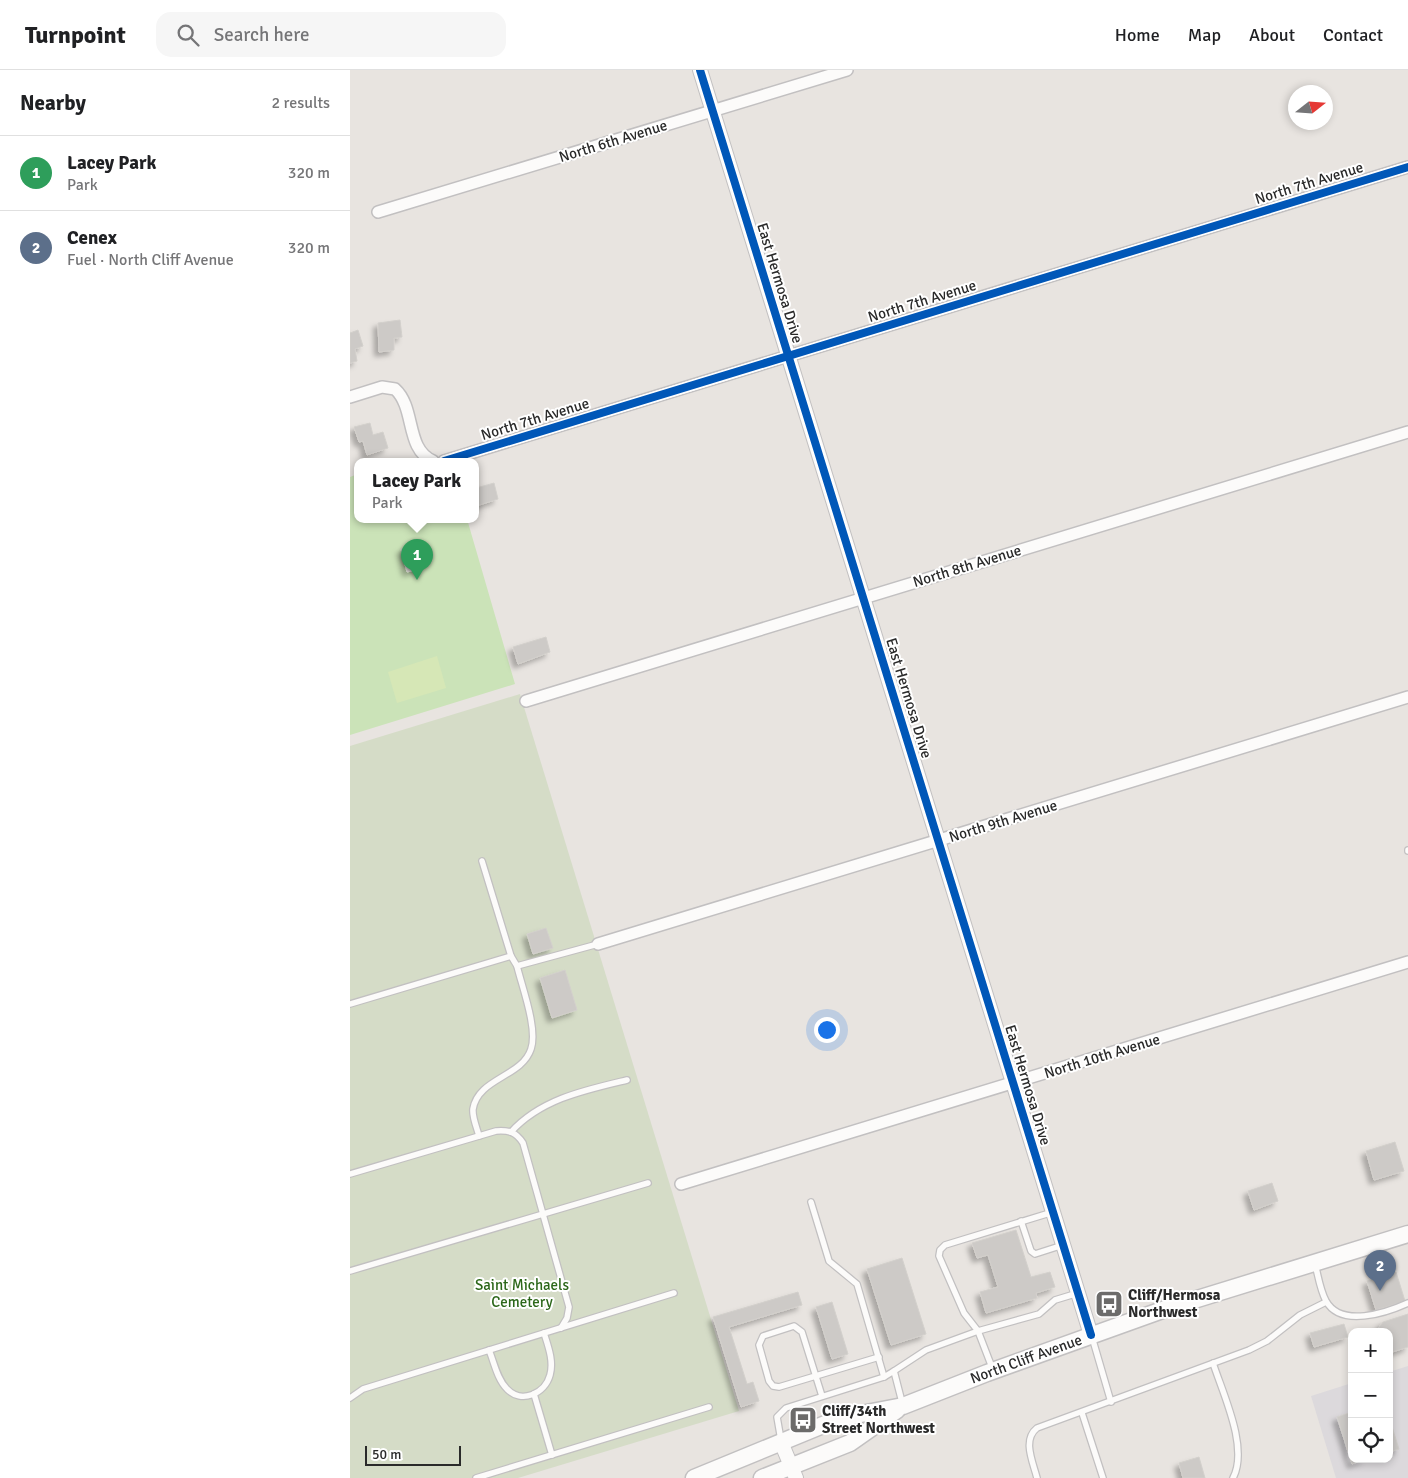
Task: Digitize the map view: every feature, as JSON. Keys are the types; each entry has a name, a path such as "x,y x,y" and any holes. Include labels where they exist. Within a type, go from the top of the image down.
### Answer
{"main road":[{"name":"North Cliff Avenue","path":"694,1478 840,1418 903,1406 1091,1335 1408,1234"},
{"name":"North Cliff Avenue","path":"762,1478 794,1472 850,1443 903,1406"}],"street":[{"name":"East Hermosa Drive","path":"700,70 1091,1335"},
{"name":"North 6th Avenue","path":"378,212 848,70"},
{"name":"North 7th Avenue","path":"454,458 1408,167"},
{"path":"350,397 382,387 395,389 403,400 422,454 428,458"},
{"name":"North 8th Avenue","path":"526,700 1408,432"},
{"name":"North 9th Avenue","path":"598,944 1408,697"},
{"name":"North 10th Avenue","path":"681,1184 1408,962"},
{"path":"781,1442 794,1472"}],"lane":[{"path":"479,1136 473,1110 480,1095 490,1084 523,1061 531,1050 533,1033 517,966 511,956 482,861"},
{"path":"517,966 545,960 598,944"},
{"path":"350,1004 511,956"},
{"path":"511,1132 521,1121 535,1112 564,1098 627,1080"},
{"path":"350,1174 496,1131 511,1132 518,1135 523,1143 569,1307 567,1318 561,1328"},
{"path":"350,1271 648,1183"},
{"path":"811,1202 829,1261 856,1284 884,1377"},
{"path":"993,1371 978,1331 964,1313 939,1256 940,1250 945,1244 959,1239 1053,1212"},
{"path":"1021,1221 1031,1251 1035,1254 1063,1245"},
{"path":"1314,1263 1326,1302 1340,1314 1357,1316 1408,1303"},
{"path":"350,1398 363,1389 674,1293"},
{"path":"781,1442 777,1424 781,1412 794,1404 884,1377 926,1350 978,1331 1039,1314 1055,1300 1078,1294"},
{"path":"1037,1478 1029,1443 1032,1432 1038,1428 1267,1342 1300,1315 1326,1302"},
{"path":"822,1396 816,1376 799,1328 794,1326 763,1336 758,1345 769,1381 773,1386 779,1387 816,1376 878,1357"},
{"path":"489,1350 502,1383 508,1391 518,1396 526,1397 534,1394 546,1384 550,1375 551,1362 544,1333"},
{"path":"1091,1335 1111,1402"},
{"path":"1212,1363 1239,1449 1238,1469 1233,1478"},
{"path":"894,1371 903,1406"},
{"path":"534,1394 552,1455"},
{"path":"476,1478 709,1407"},
{"path":"1082,1413 1103,1478"}],"shaded area":[{"path":"1408,1366 1408,1478 1336,1478 1311,1396 1348,1384 1348,1463 1393,1463 1393,1371"}],"green space":[{"path":"354,476 354,523 468,523 515,684 350,735 350,477"},
{"path":"437,656 446,688 397,703 388,672"},
{"name":"Saint Michaels Cemetery","path":"520,694 739,1411 518,1478 350,1478 350,746"}],"building":[{"path":"400,320 402,337 394,338 394,350 379,352 378,323"},
{"path":"358,330 363,346 355,349 357,361 350,363 350,333"},
{"path":"370,423 373,435 383,432 388,448 367,455 363,441 359,442 354,427"},
{"path":"494,483 498,499 479,505 479,487"},
{"path":"414,545 421,569 407,572 401,549"},
{"path":"546,637 550,652 518,664 513,647"},
{"path":"546,928 553,948 533,954 527,934"},
{"path":"565,970 577,1010 552,1018 540,978"},
{"path":"1395,1142 1404,1171 1374,1180 1366,1151"},
{"path":"1272,1183 1278,1201 1254,1210 1248,1191"},
{"path":"1016,1230 1031,1277 1050,1272 1055,1287 1036,1293 1037,1298 986,1313 980,1292 998,1287 988,1255 977,1258 972,1243"},
{"path":"902,1258 926,1334 891,1345 867,1269"},
{"path":"1396,1272 1405,1301 1376,1310 1367,1281"},
{"path":"798,1292 802,1305 729,1327 747,1384 753,1382 759,1401 741,1407 713,1317"},
{"path":"832,1302 848,1354 832,1359 816,1307"},
{"path":"1408,1314 1408,1347 1393,1352 1393,1328 1378,1328 1383,1322"},
{"path":"1344,1324 1348,1337 1314,1347 1310,1333"},
{"path":"1348,1413 1348,1451 1337,1417"},
{"path":"1393,1430 1399,1449 1393,1451"},
{"path":"1199,1457 1205,1478 1183,1478 1179,1463"}],"cycle path":[{"path":"700,70 1091,1335"},
{"path":"454,458 1408,167"}],"place":[{"name":"Lacey Park","path":"417,580"},
{"name":"Cenex","path":"1380,1291"},
{"name":"Cliff/Hermosa Northwest","path":"1109,1304"},
{"name":"Cliff/34th Street Northwest","path":"803,1420"}]}
